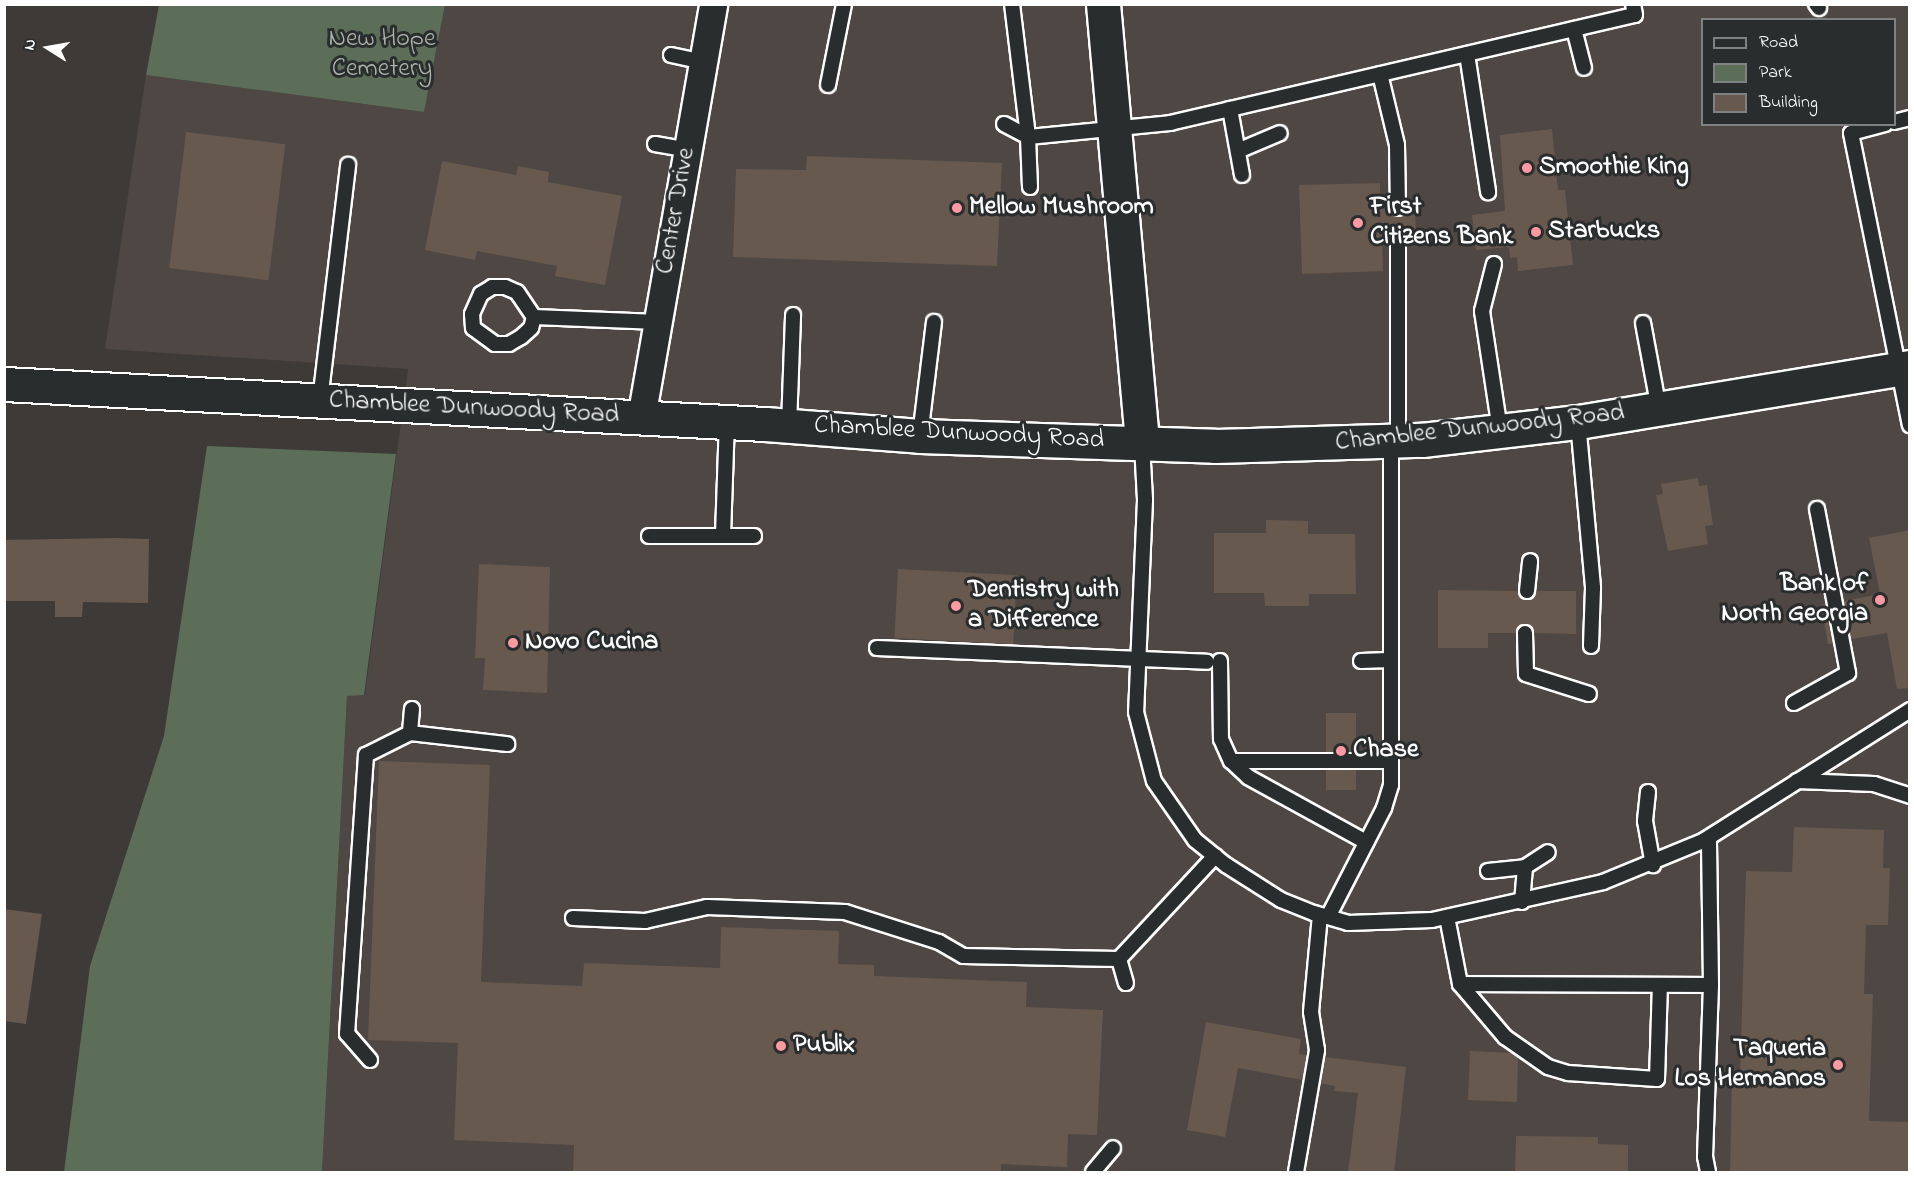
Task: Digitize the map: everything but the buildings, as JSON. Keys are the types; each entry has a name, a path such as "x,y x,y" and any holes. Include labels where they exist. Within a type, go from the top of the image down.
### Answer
{"street":[{"name":"Center Drive","path":"641,418 713,4"},
{"path":"1103,4 1112,131 1142,442"},
{"name":"Chamblee Dunwoody Road","path":"4,384 789,426 920,436 1142,442 1200,446 1395,442 1578,423 1905,367"}],"lane":[{"path":"828,85 844,4"},
{"path":"1012,4 1028,137 1030,187"},
{"path":"1004,124 1028,137 1112,131 1230,109 1635,15 1633,4"},
{"path":"1574,29 1584,68"},
{"path":"1467,54 1488,192"},
{"path":"671,55 703,62"},
{"path":"1380,74 1394,132 1398,208"},
{"path":"1230,109 1240,150 1242,175"},
{"path":"1877,126 1851,133 1905,367 1910,425"},
{"path":"1240,150 1280,133"},
{"path":"655,144 688,150"},
{"path":"320,401 348,165"},
{"path":"1296,1173 1317,1050 1311,1012 1324,916 1366,842 1388,796 1391,761 1390,660 1398,237"},
{"path":"1494,264 1482,311 1500,431"},
{"path":"505,287 517,292 534,317 531,328 521,337 509,344 495,344 473,328 472,314 481,294 492,288 505,287"},
{"path":"789,426 792,315"},
{"path":"534,317 658,321"},
{"path":"920,436 934,322"},
{"path":"1643,323 1659,409"},
{"path":"723,535 727,423"},
{"path":"1578,423 1593,588 1591,646"},
{"path":"1142,442 1145,501 1136,712 1154,781 1195,840 1215,856 1281,900 1324,916 1348,923 1389,924 1448,917 1522,902 1653,865 1709,838 1910,710"},
{"path":"1794,703 1848,673 1817,509"},
{"path":"649,536 754,536"},
{"path":"1527,591 1530,561"},
{"path":"1525,633 1526,674 1589,694"},
{"path":"877,648 1137,660 1213,661 1221,739 1231,761 1248,777 1366,842"},
{"path":"1361,661 1390,660"},
{"path":"410,733 412,709"},
{"path":"370,1060 347,1034 366,755 410,733 507,744"},
{"path":"1231,761 1391,761"},
{"path":"1797,781 1874,784 1910,796"},
{"path":"1648,792 1645,821 1653,865"},
{"path":"1708,1173 1705,1157 1711,984 1709,838"},
{"path":"1488,871 1524,867 1548,852"},
{"path":"573,918 645,921 708,907 844,912 939,942 963,956 1119,959 1215,856"},
{"path":"1522,902 1524,867"},
{"path":"1448,917 1460,984 1504,1037 1548,1067 1568,1072 1657,1079 1660,985"},
{"path":"1119,959 1125,983"},
{"path":"1460,984 1711,984"},
{"path":"1093,1173 1113,1148"}],"shaded area":[{"path":"445,5 1909,5 1909,1172 322,1172 347,696 365,694 408,369 105,349 146,75 424,112"}],"green space":[{"name":"New Hope Cemetery","path":"159,5 445,5 424,112 146,75"},
{"path":"207,446 396,454 364,695 347,696 322,1172 64,1172 90,966 164,736"}],"place":[{"name":"Smoothie King","path":"1527,168"},
{"name":"Mellow Mushroom","path":"957,208"},
{"name":"First Citizens Bank","path":"1358,223"},
{"name":"Starbucks","path":"1536,232"},
{"name":"Bank of North Georgia","path":"1880,600"},
{"name":"Dentistry with a Difference","path":"956,606"},
{"name":"Novo Cucina","path":"513,643"},
{"name":"Chase","path":"1341,751"},
{"name":"Publix","path":"781,1046"},
{"name":"Taqueria Los Hermanos","path":"1838,1065"}]}
